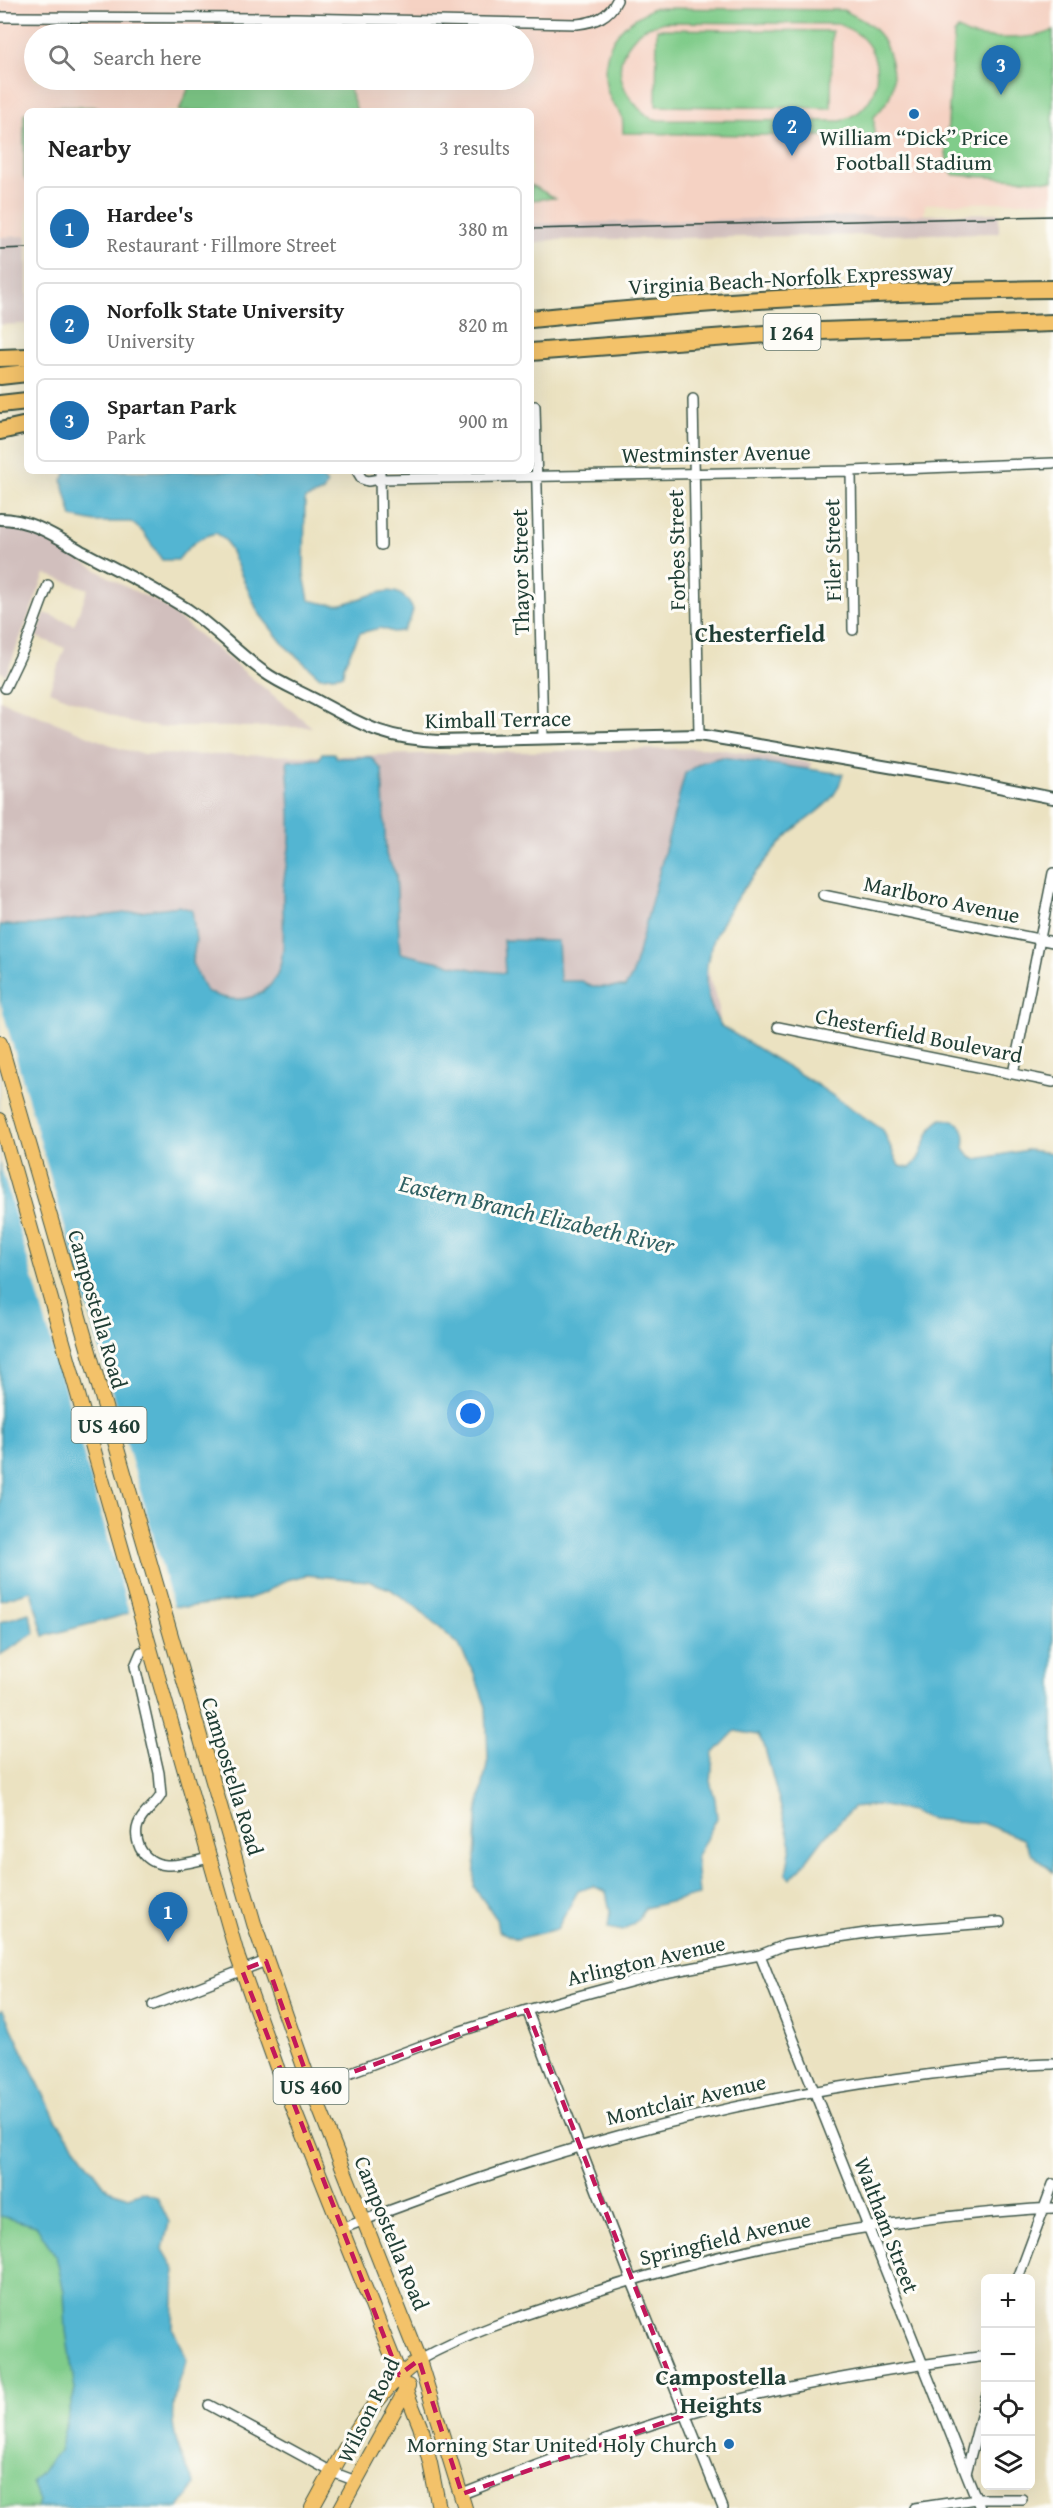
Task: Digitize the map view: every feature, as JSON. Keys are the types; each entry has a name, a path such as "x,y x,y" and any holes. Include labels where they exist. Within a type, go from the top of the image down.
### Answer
{"highway":[{"name":"Virginia Beach-Norfolk Expressway","path":"534,319 625,309 779,298 1053,289"},
{"name":"I 264","path":"534,352 783,332 1053,323"},
{"path":"0,358 24,357"},
{"path":"0,376 24,373"},
{"path":"0,404 24,401"},
{"path":"0,431 24,426"}],"main road":[{"name":"Campostella Road","path":"0,1043 266,1961 311,2087 419,2360 463,2501"},
{"name":"Campostella Road","path":"0,1120 242,1970 276,2065 426,2445 439,2508"},
{"name":"Wilson Road","path":"312,2508 364,2417 399,2375 419,2360"},
{"name":"Wilson Road","path":"341,2508 406,2391 419,2360"}],"street":[{"path":"0,17 296,18 577,24 600,19 608,14 617,0"},
{"name":"Forbes Street","path":"693,399 699,735"},
{"name":"Thayor Street","path":"535,406 543,737"},
{"name":"Westminster Avenue","path":"359,474 362,479 368,481 380,475 537,477 851,471 1053,463"},
{"name":"Filer Street","path":"851,471 853,630"},
{"path":"380,475 381,545"},
{"name":"Kimball Terrace","path":"0,519 12,519 37,526 150,588 187,610 266,674 370,729 389,736 413,740 699,735 942,776 1053,798"},
{"path":"5,688 26,644 48,585"},
{"path":"1013,1074 1053,873"},
{"name":"Marlboro Avenue","path":"823,895 1053,942"},
{"name":"Chesterfield Boulevard","path":"778,1027 1053,1082"},
{"path":"141,1652 135,1666 159,1773 161,1795 138,1824 137,1841 147,1857 157,1864 180,1864 209,1858"},
{"name":"Arlington Avenue","path":"311,2087 461,2031 527,2010 660,1974 760,1955 784,1945 851,1935 1000,1922"},
{"name":"Waltham Street","path":"760,1955 978,2503"},
{"path":"153,2005 266,1961"},
{"path":"527,2010 723,2508"},
{"name":"Montclair Avenue","path":"341,2229 508,2168 692,2115 813,2091 971,2070 1053,2064"},
{"path":"1020,2274 1048,2209 1053,2184"},
{"name":"Springfield Avenue","path":"419,2360 456,2341 522,2316 631,2279 729,2254 868,2229 992,2213 1048,2209"},
{"path":"463,2501 685,2415 832,2380 921,2364 981,2357"},
{"path":"209,2405 332,2472 356,2481"},
{"path":"966,2473 981,2416"},
{"path":"915,2508 1022,2499"}],"highlighted area":[{"path":"266,1961 311,2087 527,2010 685,2415 462,2494 419,2360 399,2375 242,1970"}],"shaded area":[{"path":"0,0 1053,0 1053,201 925,204 924,215 534,225 534,108 24,108 24,236 0,237"},
{"path":"999,213 999,233 551,240 534,243 534,224"},
{"path":"24,236 24,324 0,325 0,237"},
{"path":"0,525 22,526 124,586 160,603 312,727 160,727 131,723 49,691 65,648 36,637 45,613 74,625 88,589 45,574 6,675 0,671"},
{"path":"0,700 121,749 144,754 322,756 711,748 812,763 697,934 719,1008 714,1174 0,998"}],"green space":[{"path":"653,8 843,10 857,17 878,33 891,60 892,90 887,102 874,117 874,137 623,133 622,116 611,100 606,83 607,56 614,39 623,28","holes":["664,22 838,24 857,33 866,43 872,52 876,72 876,82 868,102 859,112 841,121 653,120 635,104 623,84 621,62 632,40 644,29"]},
{"path":"657,29 832,31 831,108 656,106"},
{"path":"958,29 978,37 1000,38 1026,37 1053,30 1053,181 954,175 948,169 946,152 954,34"},
{"path":"188,90 350,90 356,108 180,108"},
{"path":"93,107 96,108 31,108"},
{"path":"534,187 555,198 534,200"},
{"path":"0,2152 64,2228 84,2360 61,2508 0,2508"}],"water":[{"path":"65,474 255,474 257,476 315,474 327,483 323,492 305,499 304,575 309,600 338,604 391,591 407,599 413,610 410,620 402,631 393,632 380,628 360,633 344,665 343,675 320,677 284,645 258,612 226,541 216,533 195,542 178,560 162,560 143,532 131,522 95,522 72,517 62,480"},
{"name":"Eastern Branch Elizabeth River","path":"322,753 334,753 337,758 371,757 382,770 386,855 396,874 400,953 476,970 505,973 503,940 558,941 560,981 582,981 592,987 625,987 632,976 685,773 702,762 722,757 843,774 834,795 784,839 753,876 729,910 711,947 706,986 711,1006 721,1026 811,1081 883,1130 899,1166 910,1168 915,1163 931,1129 942,1119 954,1121 962,1127 965,1136 964,1148 970,1156 977,1159 1027,1150 1053,1153 1053,1872 1031,1853 1023,1839 982,1823 930,1819 911,1811 878,1805 853,1808 825,1836 790,1879 786,1874 791,1845 764,1745 758,1735 735,1731 713,1754 711,1785 717,1818 696,1858 699,1895 645,1908 639,1919 623,1931 608,1928 610,1911 606,1892 593,1886 578,1891 557,1929 517,1939 498,1931 496,1918 474,1887 477,1815 488,1759 486,1707 474,1673 458,1644 415,1606 390,1589 368,1581 307,1575 287,1580 248,1599 186,1607 154,1605 44,1636 31,1591 0,1600 0,925 32,925 179,906 192,910 196,941 192,963 206,991 230,999 252,997 262,992 277,975 284,935 283,889 290,829 287,761 319,759"},
{"path":"29,1613 35,1633 0,1655 0,1622"},
{"path":"3,2010 56,2120 108,2190 129,2197 142,2192 157,2197 169,2222 163,2249 175,2270 173,2329 187,2360 175,2395 173,2424 180,2452 195,2485 179,2508 37,2508 39,2502 32,2482 59,2451 75,2390 66,2331 64,2292 56,2256 36,2226 0,2216 0,2011"}],"pier":[{"path":"0,1001 174,1609 154,1608 130,1616 0,1163"}],"tram line":[{"path":"534,229 1053,216"},
{"path":"0,249 24,248"}],"place":[{"name":"Spartan Park","path":"1001,95"},
{"name":"William “Dick” Price Football Stadium","path":"914,114"},
{"name":"Norfolk State University","path":"792,156"},
{"name":"Hardee's","path":"168,1942"},
{"name":"Morning Star United Holy Church","path":"729,2444"}],"district":[{"name":"Chesterfield","path":"760,633"},
{"name":"Campostella Heights","path":"721,2390"}]}
